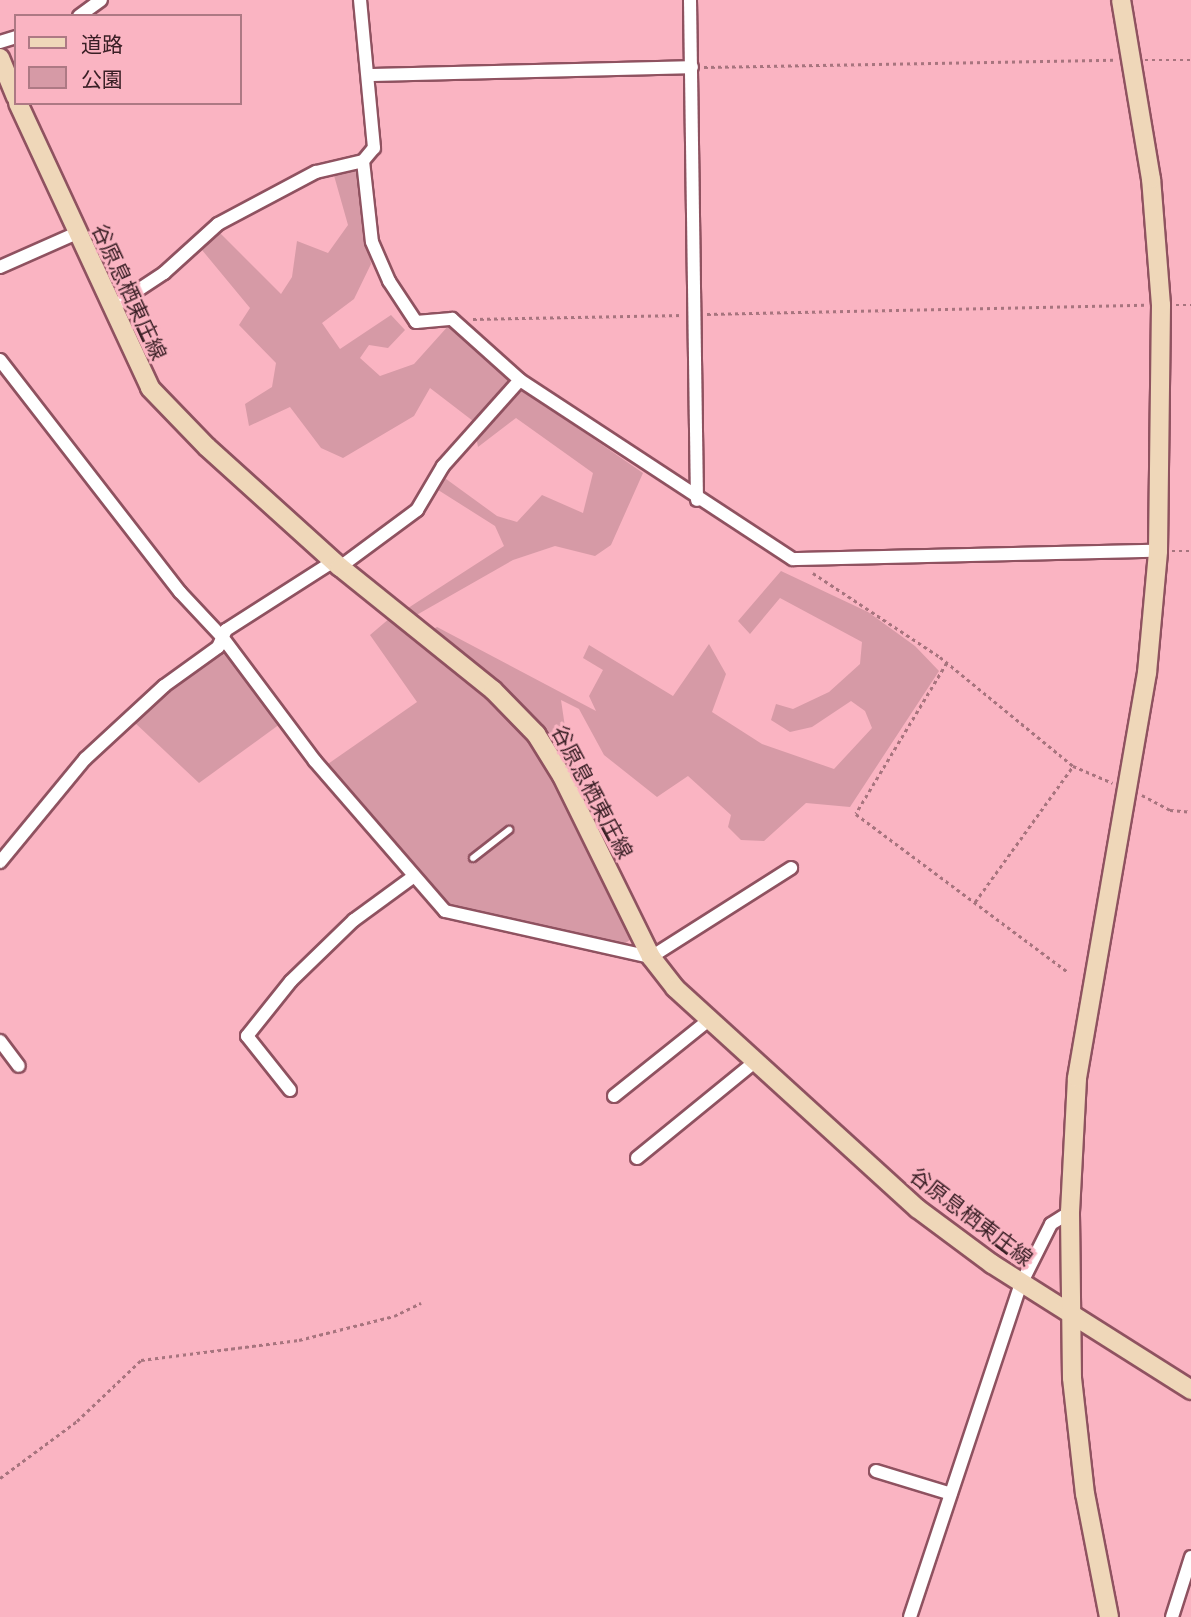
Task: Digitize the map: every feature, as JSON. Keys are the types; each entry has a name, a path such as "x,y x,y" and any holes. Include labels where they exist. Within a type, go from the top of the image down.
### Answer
{"main road":[{"path":"1110,1617 1085,1494 1071,1315 1070,1212 1077,1078 1147,673 1158,551 1161,305 1151,179 1121,0"},
{"path":"0,58 14,92"},
{"name":"谷原息栖東庄線","path":"19,105 76,233 150,387 207,447 337,564 493,690 536,734 562,776 651,957 675,988 918,1209 1021,1283 1191,1390"}],"street":[{"path":"82,14 101,0"},
{"path":"111,308 164,273 218,224 316,172 363,161 374,148 360,0"},
{"path":"690,0 697,499"},
{"path":"368,75 692,67"},
{"path":"363,161 372,243 389,281 416,322 452,319 520,380 697,499 793,559 1158,551"},
{"path":"0,267 76,233"},
{"path":"0,359 180,592 223,638 315,761 445,911 651,957 791,868"},
{"path":"0,862 85,759 223,638 226,630 337,564 417,510 443,466 520,380"},
{"path":"290,1090 247,1036 291,981 354,920 413,877"},
{"path":"614,1096 710,1019"},
{"path":"0,1041 19,1066"},
{"path":"637,1158 756,1061"},
{"path":"910,1617 1021,1283 1051,1224 1070,1212"},
{"path":"876,1471 951,1494"},
{"path":"1172,1617 1191,1557"}],"lane":[{"path":"473,858 509,830"}],"path":[{"path":"692,67 1191,60"},
{"path":"452,319 1161,305"},
{"path":"793,559 947,663 1073,766 1127,787 1170,810 1191,812"},
{"path":"947,663 856,814 1068,972"},
{"path":"975,902 1073,766"},
{"path":"0,1478 77,1421 141,1360 299,1340 394,1316 421,1303"}],"green space":[{"path":"356,166 371,264 354,299 322,323 340,349 391,315 405,330 388,348 369,345 360,358 380,376 414,364 449,325 514,384 643,473 611,545 595,556 555,546 513,560 413,617 405,610 504,546 495,526 435,488 442,476 497,516 517,522 542,495 583,513 593,473 516,418 478,447 473,421 430,388 414,416 343,458 321,448 290,407 249,426 245,404 272,387 276,363 239,325 250,308 202,250 217,230 281,294 292,277 297,241 328,253 348,225 333,172"},
{"path":"781,571 868,612 915,646 939,671 850,807 806,803 764,841 741,840 728,827 731,815 688,776 657,797 604,755 579,709 561,700 568,747 608,838 596,829 564,768 430,631 437,627 596,711 589,696 603,670 583,658 589,645 673,696 709,644 726,674 712,712 762,744 834,769 872,728 865,711 851,701 812,727 790,732 771,720 776,704 793,709 829,692 860,664 862,642 780,598 750,634 738,621"},
{"path":"390,618 485,692 533,740 634,937 620,947 453,908 325,766 417,702 370,635"},
{"path":"222,649 280,724 199,783 133,721"}]}
